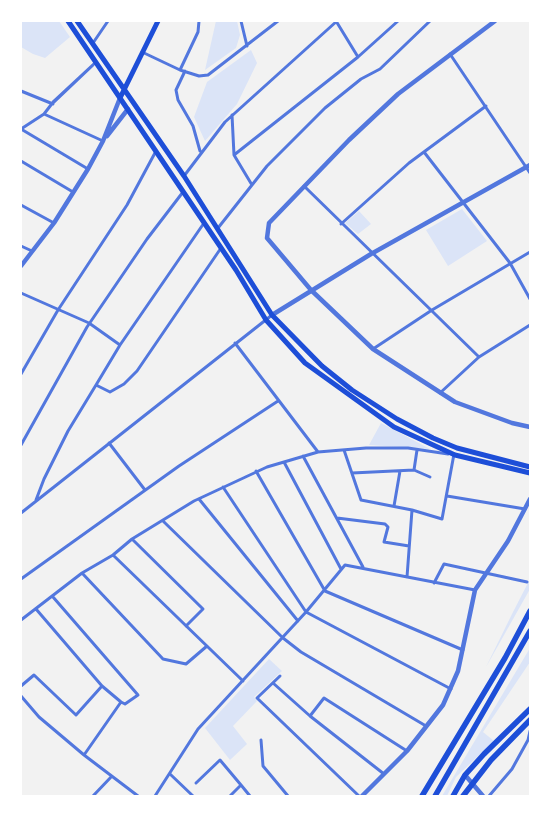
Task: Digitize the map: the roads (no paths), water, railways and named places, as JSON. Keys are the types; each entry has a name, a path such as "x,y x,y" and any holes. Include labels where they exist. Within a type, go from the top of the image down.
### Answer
{"main road":[{"path":"68,21 221,248 266,320 305,363 348,396 394,427 455,454 530,473"},
{"path":"77,21 184,176 272,315 327,370 397,419 458,448 530,467"},
{"path":"120,98 158,21"},
{"path":"106,77 124,87"},
{"path":"422,796 505,658 530,611"},
{"path":"435,796 530,631"},
{"path":"452,796 465,775 530,709"},
{"path":"463,796 471,783 530,720"}],"street":[{"path":"92,44 108,21"},
{"path":"180,70 198,32 199,21"},
{"path":"241,21 247,46"},
{"path":"142,52 180,70 199,76 208,75 278,21"},
{"path":"184,176 232,114 337,21 358,57"},
{"path":"234,155 358,57 398,21"},
{"path":"218,228 267,166 325,108 360,78 380,69 430,21"},
{"path":"495,21 398,94 349,140 269,223 267,238 311,290 373,349 455,402 512,424 530,427"},
{"path":"450,54 528,166 530,173"},
{"path":"88,169 21,129 44,114 96,62"},
{"path":"185,71 176,90 178,100 193,126 201,152"},
{"path":"21,91 53,104"},
{"path":"21,266 54,223 88,169 103,141 120,98"},
{"path":"340,224 424,152 486,106"},
{"path":"103,141 128,110"},
{"path":"44,114 103,141"},
{"path":"232,114 234,155 252,185"},
{"path":"21,374 58,310 127,205 156,151"},
{"path":"424,152 510,263 530,299"},
{"path":"21,161 74,192"},
{"path":"21,513 272,315 371,254 528,166"},
{"path":"304,186 340,224 479,357"},
{"path":"21,445 90,323 147,239 183,192"},
{"path":"21,205 54,223"},
{"path":"36,500 44,479 68,431 120,345 204,223"},
{"path":"21,246 32,251"},
{"path":"96,385 110,392 124,384 142,363 221,248"},
{"path":"373,349 432,310 530,252"},
{"path":"21,293 90,323 120,345"},
{"path":"440,393 479,357 530,325"},
{"path":"235,343 318,452"},
{"path":"21,579 145,490 278,401"},
{"path":"109,443 145,490"},
{"path":"21,620 82,573 113,555 132,539 199,498 256,472 318,452 344,450 417,450 455,454 442,519 412,510 362,500 344,450"},
{"path":"414,470 417,450"},
{"path":"303,456 363,567"},
{"path":"284,462 341,569"},
{"path":"352,473 414,470 430,477"},
{"path":"394,506 400,471"},
{"path":"256,472 325,591 463,650"},
{"path":"223,487 306,612 451,689"},
{"path":"447,496 525,509"},
{"path":"199,498 298,621"},
{"path":"280,676 258,698 361,796 407,752 427,726 451,689 463,650 475,590 508,541 530,499"},
{"path":"407,577 412,510"},
{"path":"336,518 385,524 388,527 383,540 385,544 409,546"},
{"path":"163,521 282,638 301,652 427,726"},
{"path":"132,539 203,608 186,626"},
{"path":"113,555 243,681"},
{"path":"434,583 444,564 527,582"},
{"path":"155,796 198,729 325,591 345,565 475,590"},
{"path":"82,573 163,659 186,664 207,646"},
{"path":"36,609 102,686 125,704 138,695 53,597"},
{"path":"21,686 34,675 76,715 102,686"},
{"path":"273,683 310,716 384,775"},
{"path":"21,696 39,717 84,755 138,796"},
{"path":"310,716 324,698 407,752"},
{"path":"84,755 121,702"},
{"path":"489,796 512,769 528,740 530,731"},
{"path":"261,740 263,766 286,794 281,796"},
{"path":"196,783 220,760 250,796"},
{"path":"170,774 193,796"},
{"path":"465,775 483,796"},
{"path":"93,796 112,776"},
{"path":"230,796 241,785"}]}
